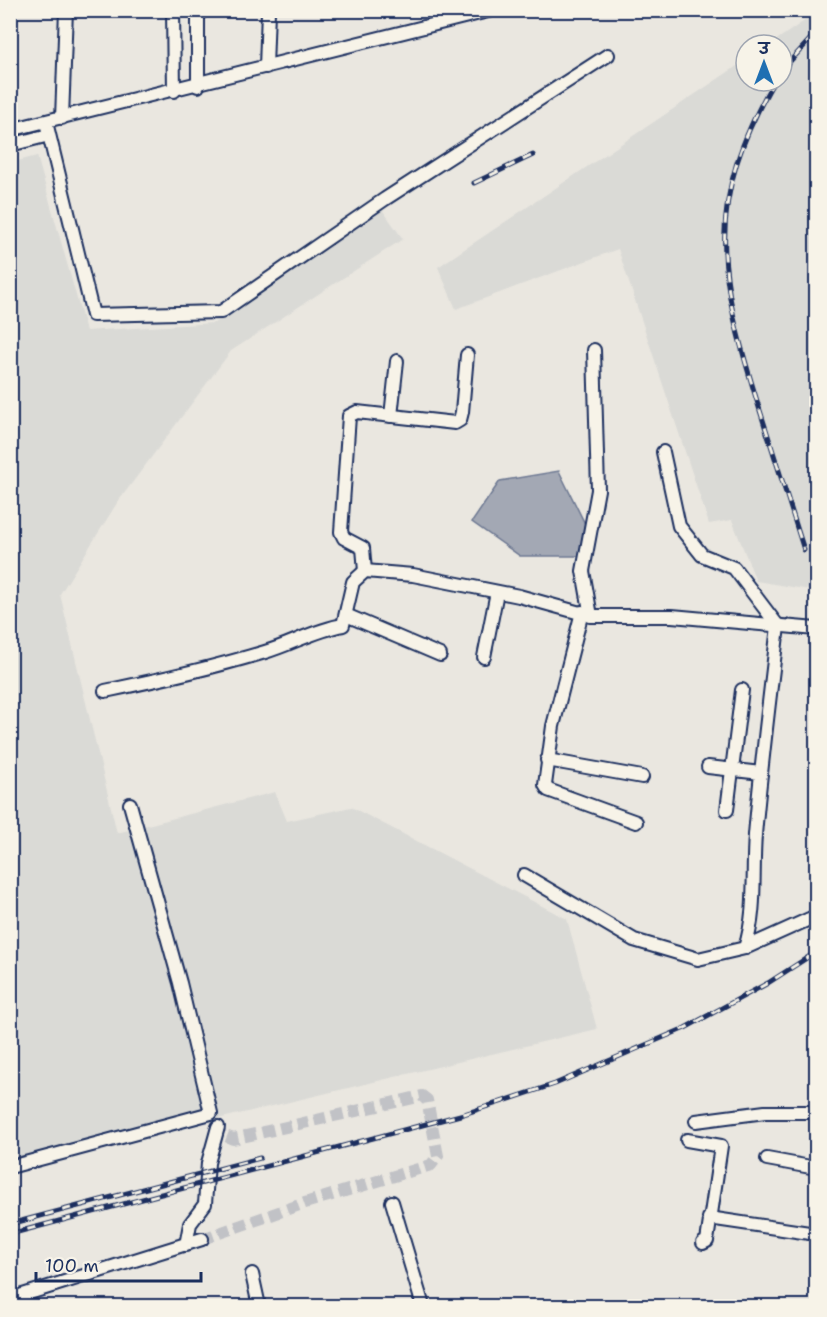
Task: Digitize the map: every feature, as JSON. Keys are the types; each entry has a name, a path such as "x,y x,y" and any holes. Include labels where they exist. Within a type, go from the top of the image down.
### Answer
{"street":[{"path":"62,118 66,10"},
{"path":"173,10 174,91"},
{"path":"198,10 198,86"},
{"path":"10,130 198,86 492,10"},
{"path":"694,10 704,10"},
{"path":"266,67 268,11"},
{"path":"46,122 93,315 221,312 385,199 608,56"},
{"path":"10,145 49,135"},
{"path":"594,351 598,490 583,571 586,614 553,726 544,781 548,790 636,822"},
{"path":"365,571 363,548 344,538 341,532 349,416 353,412 447,424 460,420 467,355"},
{"path":"391,416 397,361"},
{"path":"663,452 679,526 702,555 734,568 778,626 755,839 755,897 752,927 745,948"},
{"path":"105,691 201,671 277,648 321,629 343,625 353,582 365,571 413,575 497,592 586,614 672,616 816,629"},
{"path":"484,657 497,592"},
{"path":"346,615 440,656"},
{"path":"728,810 742,690"},
{"path":"547,760 642,777"},
{"path":"708,766 761,773"},
{"path":"10,1167 211,1113 180,983 130,804"},
{"path":"524,875 634,940 698,959 745,948 816,916"},
{"path":"696,1121 765,1112 816,1112"},
{"path":"186,1245 190,1224 205,1204 208,1163 218,1127"},
{"path":"687,1140 721,1146 707,1240 703,1244"},
{"path":"767,1160 816,1168"},
{"path":"393,1202 423,1306"},
{"path":"709,1218 816,1234"},
{"path":"10,1299 202,1239"},
{"path":"252,1274 259,1306"}],"shaded area":[{"path":"816,13 816,591 756,581 732,520 709,524 618,249 456,309 438,267 734,68 734,93 794,93 794,33 787,33"},
{"path":"37,156 86,331 214,323 381,208 403,239 231,351 117,503 60,594 117,833 275,792 287,821 351,807 567,919 597,1029 11,1168 10,163"},
{"path":"559,471 585,524 585,556 520,556 472,522 500,481"}],"tunnel":[{"path":"202,1239 305,1203 431,1165 438,1156 427,1100 422,1096 233,1139 221,1134 211,1113"}],"railway":[{"path":"794,57 816,33"},
{"path":"768,93 736,165 728,202 725,239 727,276 733,315 744,356 804,550"},
{"path":"474,183 533,155"},
{"path":"10,1234 464,1114 555,1084 685,1028 768,983 816,952"},
{"path":"10,1224 260,1158"}]}
